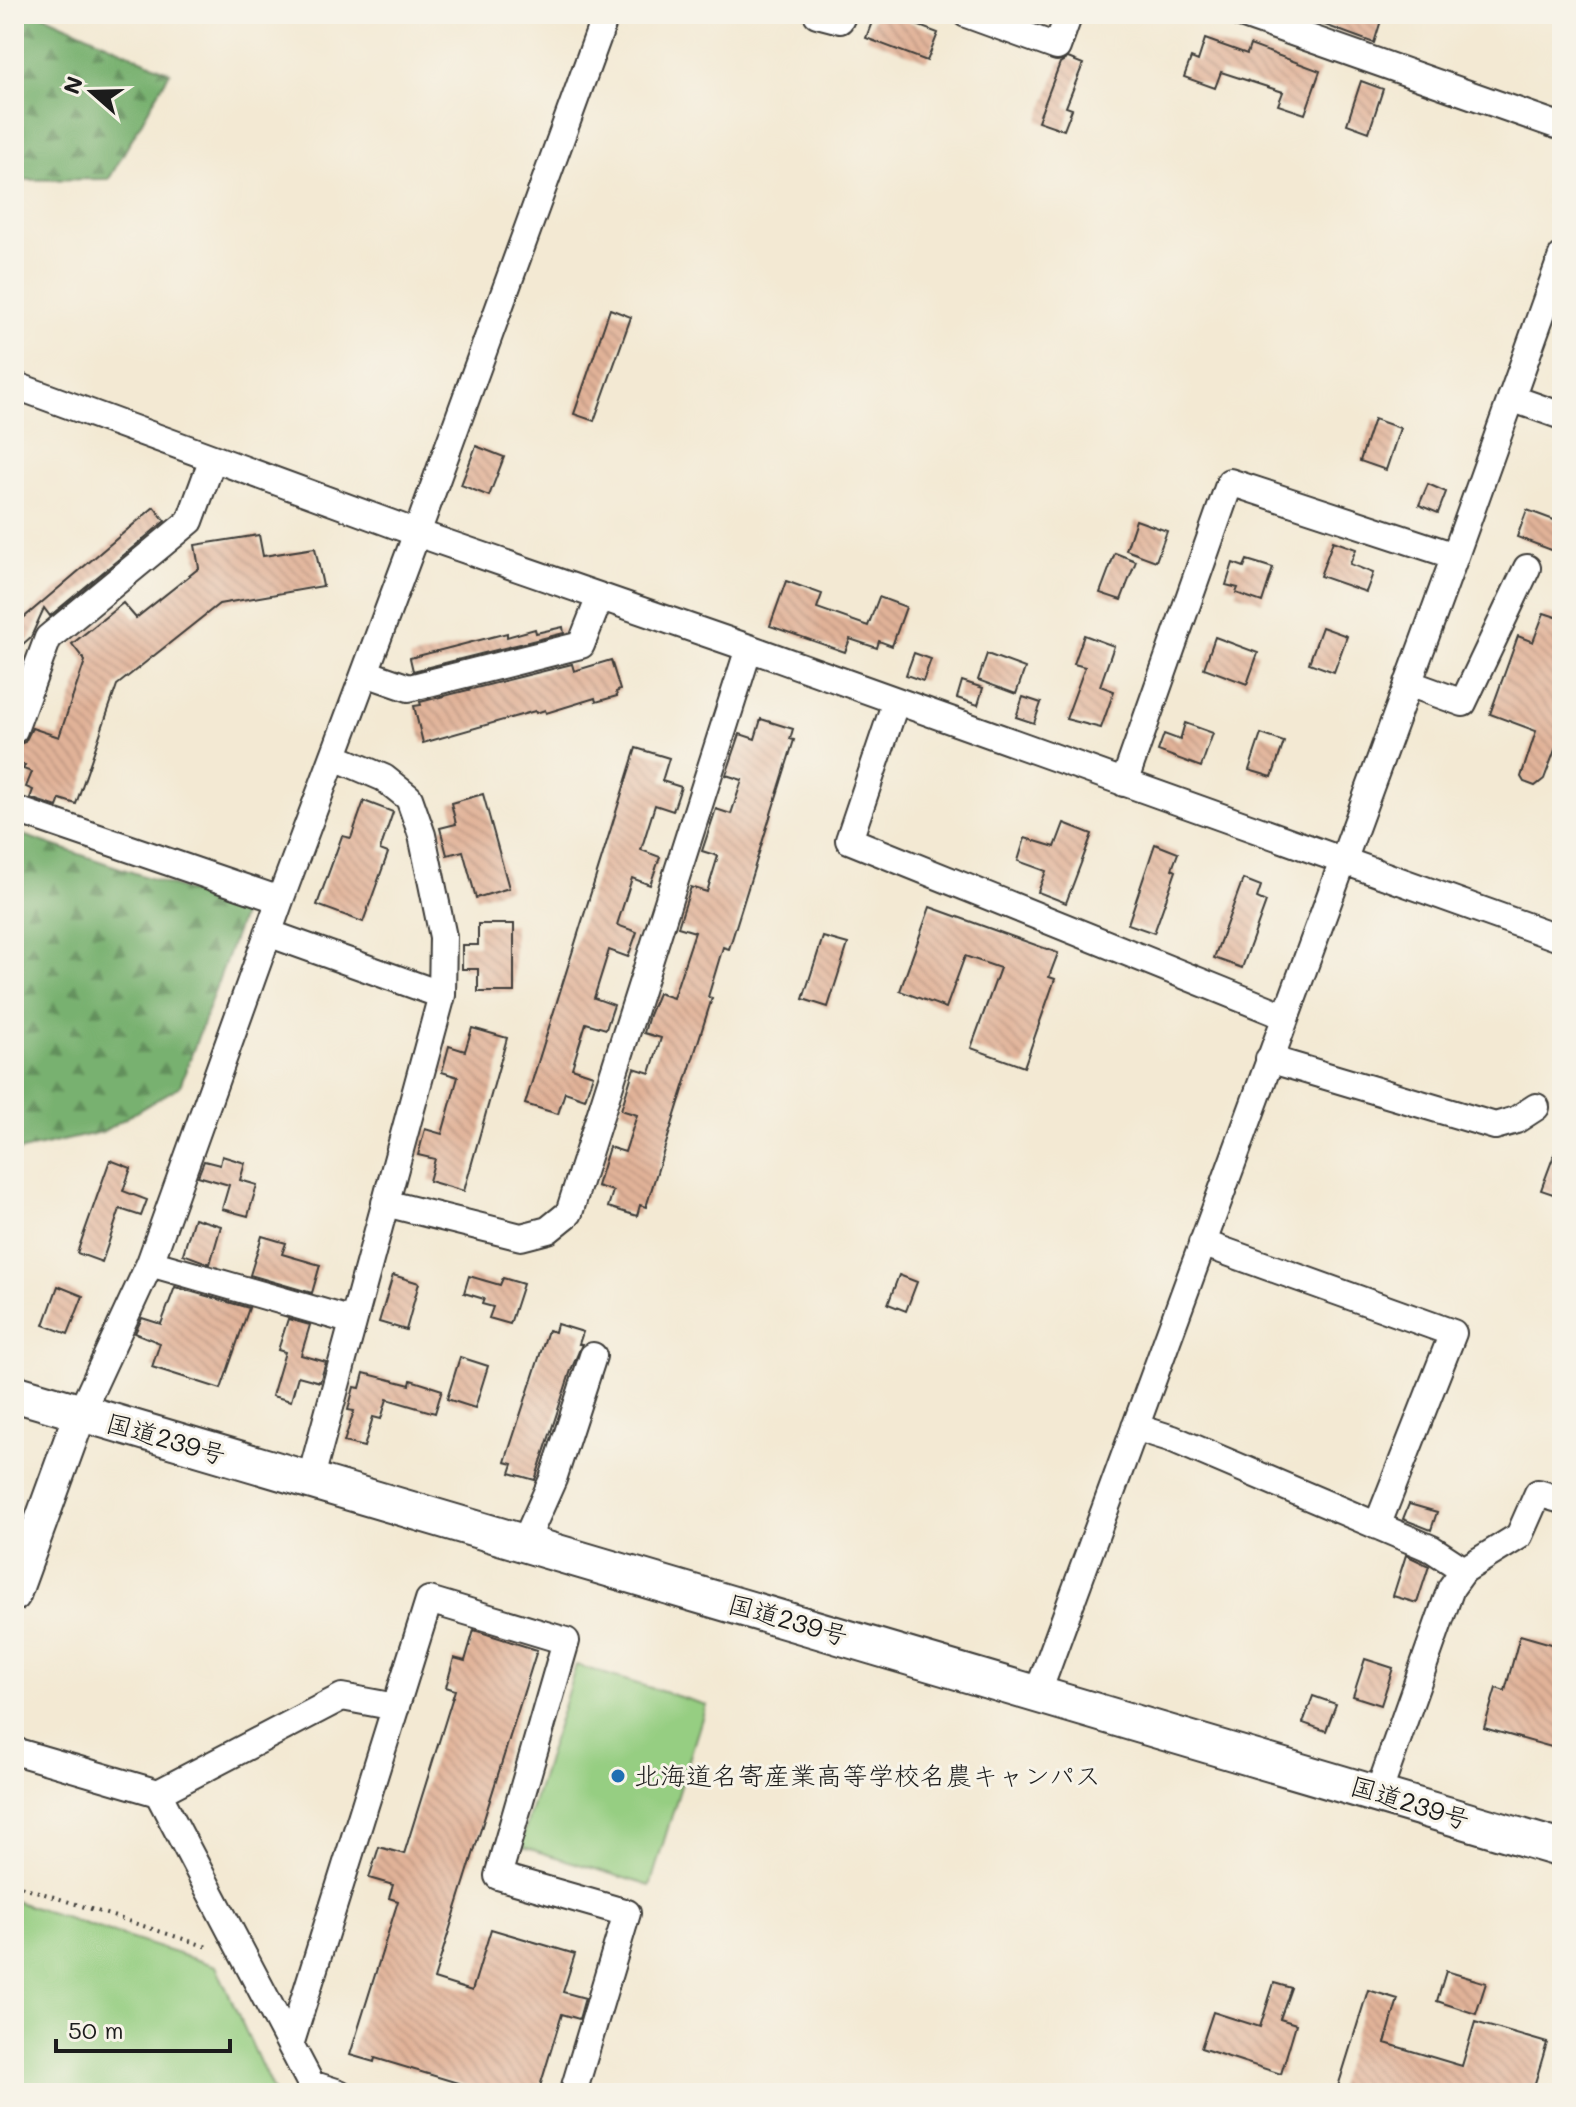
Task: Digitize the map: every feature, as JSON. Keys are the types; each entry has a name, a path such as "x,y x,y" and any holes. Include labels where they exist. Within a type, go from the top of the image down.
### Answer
{"highway":[{"name":"国道239号","path":"14,1393 1038,1692 1562,1849"}],"main road":[{"path":"14,1595 80,1414"}],"street":[{"path":"80,1414 150,1263 606,14"},
{"path":"817,14 840,20 843,14"},
{"path":"966,14 1057,47 1069,14"},
{"path":"1241,14 1562,127"},
{"path":"1038,1692 1562,256"},
{"path":"14,385 417,533 749,648 1562,939"},
{"path":"1511,398 1562,416"},
{"path":"14,730 48,638 190,521 213,458"},
{"path":"1124,783 1230,482 1455,556"},
{"path":"1408,683 1463,703 1527,568"},
{"path":"366,673 409,688 581,645 600,597"},
{"path":"385,1203 521,1237 548,1230 569,1213 749,648"},
{"path":"896,701 849,840 1285,1016"},
{"path":"310,1481 442,995 443,937 422,835 409,798 384,778 335,757"},
{"path":"14,809 280,900"},
{"path":"268,933 442,995"},
{"path":"1269,1059 1495,1126 1516,1120 1536,1107"},
{"path":"1202,1243 1453,1333 1377,1526"},
{"path":"150,1263 353,1321"},
{"path":"524,1544 553,1479 593,1356"},
{"path":"1135,1427 1173,1439 1432,1549 1464,1570"},
{"path":"1378,1794 1451,1588 1464,1570 1519,1536 1538,1493 1562,1500"},
{"path":"291,2042 429,1600 566,1641 498,1876 627,1913 573,2093"},
{"path":"14,1751 158,1793 342,1697 396,1707"},
{"path":"158,1793 311,2084 339,2093"}],"path":[{"path":"14,1884 244,1959"}],"green space":[{"path":"14,14 42,14 170,72 109,179 14,180"},
{"path":"14,832 244,910 180,1086 102,1132 14,1152"},
{"path":"576,1665 706,1705 650,1886 520,1846"},
{"path":"14,1901 216,1966 274,2093 14,2093"}],"building":[{"path":"875,14 888,14 938,33 927,61 866,38"},
{"path":"1295,14 1383,14 1374,43"},
{"path":"1205,39 1247,54 1250,45 1320,71 1305,114 1278,105 1283,92 1221,72 1215,88 1184,77 1191,58 1198,61"},
{"path":"1068,58 1083,64 1066,107 1072,109 1064,130 1038,121 1060,63"},
{"path":"1361,81 1383,89 1369,132 1347,124"},
{"path":"610,309 631,317 594,421 574,414"},
{"path":"1374,419 1400,428 1386,470 1360,461"},
{"path":"476,446 504,457 489,496 461,485"},
{"path":"1428,484 1446,492 1438,513 1419,505"},
{"path":"154,507 165,521 50,616 44,608 31,637 14,652 14,626"},
{"path":"1527,510 1562,523 1562,554 1517,537"},
{"path":"1136,520 1167,531 1156,561 1126,550"},
{"path":"259,535 263,556 315,548 323,586 219,604 117,685 76,804 60,799 57,807 30,798 33,790 26,787 32,772 23,769 25,765 14,763 14,746 25,742 32,728 59,737 85,661 72,644 123,603 136,618 199,568 195,545"},
{"path":"1333,541 1356,549 1350,564 1373,573 1366,592 1320,576"},
{"path":"1115,553 1136,561 1121,600 1100,593"},
{"path":"1247,560 1273,568 1262,602 1236,593 1238,588 1226,585 1233,563 1244,567"},
{"path":"786,581 822,594 817,608 868,626 879,597 906,607 892,646 879,641 877,648 850,639 845,652 770,626"},
{"path":"1544,613 1562,619 1562,731 1544,779 1535,786 1524,782 1521,777 1536,731 1490,714 1518,636 1533,642"},
{"path":"563,627 564,633 413,671 410,658 507,633 507,637 535,629 536,633"},
{"path":"1322,627 1347,636 1334,672 1309,663"},
{"path":"1084,635 1114,646 1100,686 1114,691 1101,728 1066,719 1085,667 1074,664"},
{"path":"1215,637 1258,653 1247,684 1204,668"},
{"path":"914,653 931,659 923,681 906,675"},
{"path":"987,654 1025,668 1016,694 978,680"},
{"path":"611,660 620,690 616,692 617,696 596,702 595,698 546,713 545,710 535,711 423,743 414,706 421,705 420,702 572,664 574,671"},
{"path":"962,681 983,688 978,705 957,698"},
{"path":"1023,697 1041,703 1034,723 1016,717"},
{"path":"761,719 793,729 790,739 794,740 729,949 723,947 708,997 712,998 646,1207 640,1205 637,1216 608,1207 613,1191 597,1186 609,1147 625,1152 637,1115 621,1110 634,1068 650,1073 661,1038 644,1033 649,1015 658,993 673,998 695,932 678,927 691,887 707,892 718,856 702,851 716,809 731,814 742,780 726,775 740,734 755,739"},
{"path":"1185,723 1213,733 1201,767 1158,751 1164,734 1180,740"},
{"path":"1261,734 1284,742 1272,777 1249,770"},
{"path":"636,748 669,758 662,781 681,787 673,811 655,805 641,850 660,857 650,885 632,878 617,925 637,932 628,957 609,950 594,998 614,1005 606,1029 586,1023 572,1068 593,1075 585,1099 565,1092 558,1114 525,1104"},
{"path":"483,794 509,888 476,898 463,851 447,855 440,828 456,824 451,803"},
{"path":"364,801 393,812 380,850 388,853 363,922 317,905 342,836 351,838"},
{"path":"1064,823 1092,834 1066,903 1038,892 1046,871 1018,861 1025,838 1055,847"},
{"path":"1155,844 1178,853 1172,869 1176,871 1154,933 1128,924"},
{"path":"1243,879 1261,886 1257,898 1266,902 1242,968 1214,958"},
{"path":"930,907 1058,953 1049,977 1055,979 1024,1067 971,1048 1000,968 965,956 946,1008 900,991"},
{"path":"478,924 514,924 514,992 478,992 478,969 462,969 462,945 478,945"},
{"path":"823,937 848,944 828,1007 803,999"},
{"path":"472,1028 507,1038 464,1191 429,1181 435,1159 418,1155 425,1129 442,1134 458,1077 442,1072 449,1046 465,1051"},
{"path":"1562,1139 1562,1197 1541,1190"},
{"path":"222,1156 245,1163 240,1180 257,1185 248,1216 222,1209 229,1185 198,1176 204,1161 220,1165"},
{"path":"110,1160 131,1168 123,1191 147,1200 141,1216 120,1209 102,1262 77,1253"},
{"path":"194,1218 221,1226 210,1264 183,1254"},
{"path":"262,1236 286,1243 282,1254 320,1265 312,1293 250,1275"},
{"path":"393,1275 419,1283 406,1330 379,1322"},
{"path":"899,1275 917,1282 906,1311 888,1304"},
{"path":"469,1276 500,1285 503,1278 523,1284 510,1324 489,1318 493,1307 482,1304 484,1299 464,1293"},
{"path":"58,1286 83,1296 68,1334 44,1325"},
{"path":"175,1287 249,1308 221,1389 152,1367 160,1343 135,1333 142,1318 161,1324"},
{"path":"288,1319 310,1325 301,1355 326,1362 320,1382 298,1376 291,1401 272,1396 285,1352 278,1350"},
{"path":"557,1324 583,1332 579,1344 582,1344 535,1480 510,1473 513,1464 505,1462 548,1330 555,1332"},
{"path":"460,1357 488,1366 475,1408 447,1399"},
{"path":"364,1373 410,1385 411,1380 442,1390 435,1413 387,1399 381,1419 373,1417 364,1447 344,1442 354,1411 348,1410 354,1387 360,1388"},
{"path":"1409,1504 1437,1512 1431,1530 1403,1519"},
{"path":"1406,1555 1429,1566 1417,1603 1393,1596"},
{"path":"474,1630 537,1650 434,1979 472,1991 491,1929 575,1954 563,1992 585,1998 579,2019 562,2014 538,2093 491,2093 375,2058 374,2062 350,2055 398,1901 389,1898 393,1885 369,1878 379,1847 404,1854 455,1690 446,1687 454,1658 465,1661"},
{"path":"1520,1635 1562,1647 1562,1750 1484,1728 1496,1688 1505,1691"},
{"path":"1365,1659 1393,1668 1381,1705 1353,1696"},
{"path":"1313,1696 1336,1704 1326,1731 1303,1723"},
{"path":"1446,1971 1486,1983 1476,2014 1437,2001"},
{"path":"1274,1983 1291,1988 1280,2019 1296,2024 1281,2074 1201,2048 1213,2012 1260,2027"},
{"path":"1368,1990 1398,1999 1385,2043 1462,2066 1475,2022 1547,2043 1532,2093 1336,2093"}],"place":[{"name":"北海道名寄産業高等学校名農キャンパス","path":"618,1776"}]}
